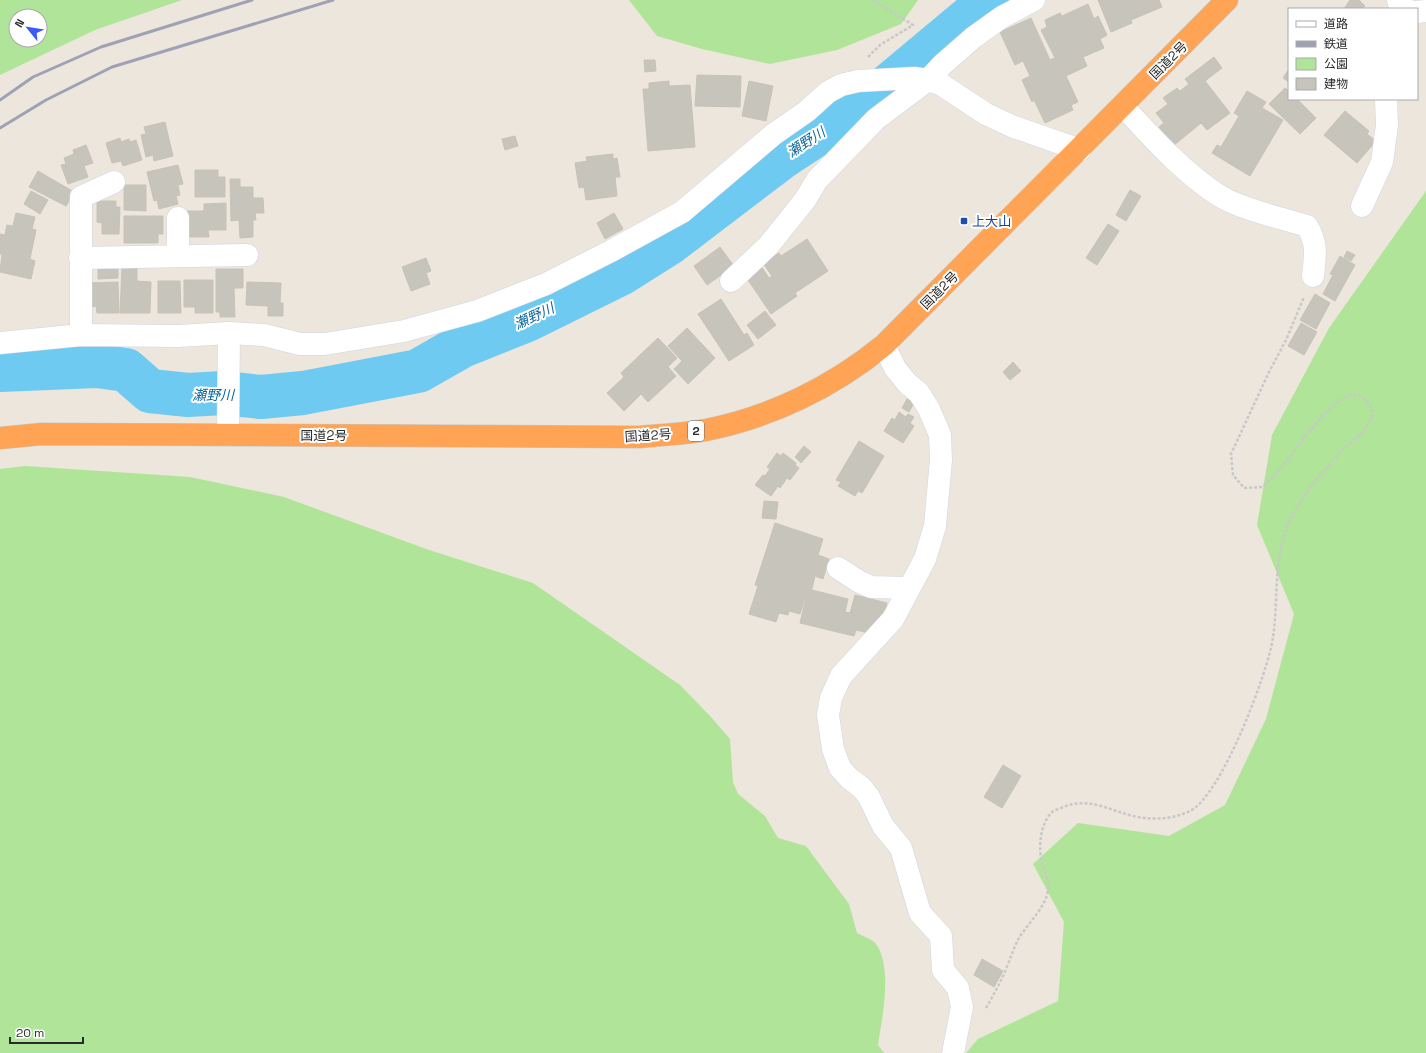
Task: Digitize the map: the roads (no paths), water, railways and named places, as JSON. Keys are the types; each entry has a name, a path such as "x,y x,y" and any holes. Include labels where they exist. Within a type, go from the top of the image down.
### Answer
{"highway":[{"name":"国道2号","path":"0,438 42,434 639,437 705,430 763,415 806,395 859,365 884,345 1080,150 1227,0"}],"street":[{"path":"731,281 768,246 805,200 817,180 876,119 921,79 942,65 974,37 1002,17 1034,0"},
{"path":"1398,0 1399,4 1405,8"},
{"path":"0,343 81,335 178,336 229,333 264,335 300,344 325,344 404,331 477,310 546,284 611,252 682,212 774,134 806,111 828,92 850,83 921,79 942,85 986,114 1007,124 1080,150"},
{"path":"1362,206 1382,162 1388,125 1386,100"},
{"path":"1123,106 1151,136 1208,187 1229,200 1307,226 1314,238 1315,254 1313,276"},
{"path":"81,335 81,197 114,182"},
{"path":"178,218 178,256"},
{"path":"80,258 247,255"},
{"path":"228,435 230,355 229,333"},
{"path":"884,345 895,368 907,383 919,393 929,409 940,435 941,460 935,526 925,559 893,619 841,676 831,698 828,715 834,749 840,768 870,797 883,826 900,848 920,913 941,936 943,970 958,988 962,1007 953,1053"},
{"path":"838,568 858,581 872,587 909,588"}],"waterway":[{"name":"瀬野川","path":"0,370 97,366 126,370 150,391 188,395 223,393 261,397 303,393 418,371 462,346 527,320 622,273 668,244 781,158 881,92 991,0"}],"railway":[{"path":"0,100 33,77 101,47 252,0"},
{"path":"0,128 46,100 112,67 333,0"}],"place":[{"name":"上大山","path":"964,221"}]}
